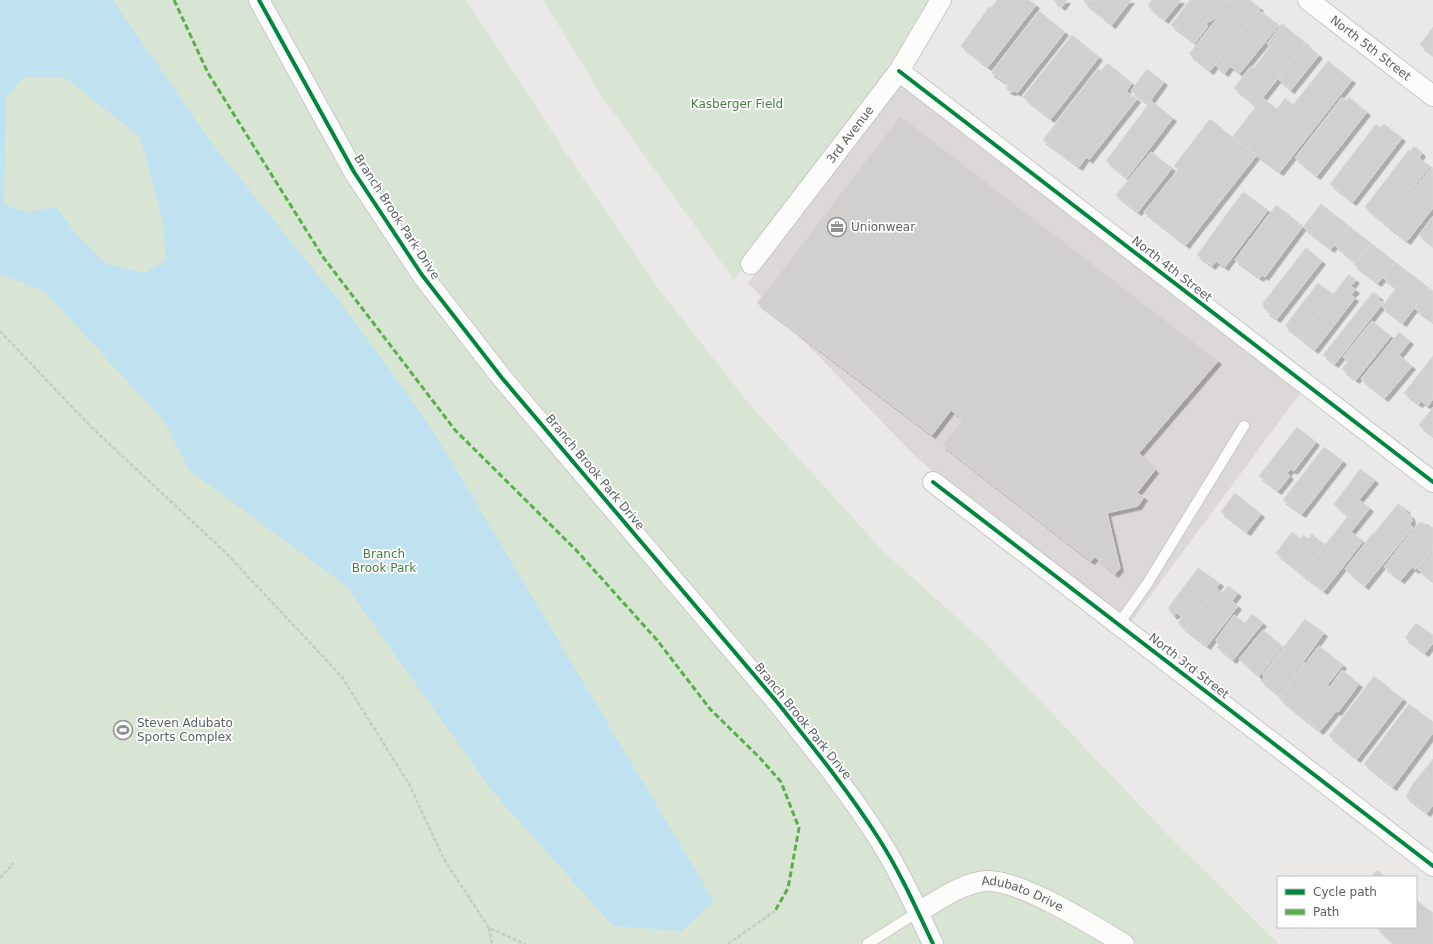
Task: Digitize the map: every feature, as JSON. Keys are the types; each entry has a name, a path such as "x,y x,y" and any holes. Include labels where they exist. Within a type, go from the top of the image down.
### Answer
{"street":[{"name":"Branch Brook Park Drive","path":"259,0 354,172 422,275 502,378 772,696 820,756 879,839 918,912 933,944"},
{"name":"3rd Avenue","path":"751,264 900,71 941,0"},
{"name":"North 5th Street","path":"1308,0 1433,96"},
{"name":"North 4th Street","path":"900,71 1433,482"},
{"name":"North 3rd Street","path":"933,482 1433,866"},
{"name":"Adubato Drive","path":"918,912 971,885 986,881 999,882 1071,913 1124,944"}],"lane":[{"path":"1118,625 1147,584 1244,426"},
{"path":"867,944 918,912"}],"path":[{"path":"0,331 90,426 227,554 342,677 409,784 444,859 489,928 492,944"},
{"path":"0,878 14,863"},
{"path":"728,944 775,911"},
{"path":"489,928 525,944"}],"shaded area":[{"path":"907,77 1301,392 1125,630 915,456 748,283"}],"green space":[{"name":"Branch Brook Park","path":"0,0 466,0 566,153 661,292 751,406 884,552 984,642 1172,839 1279,944 0,944"},
{"name":"Kasberger Field","path":"543,0 930,0 883,82 734,280 601,95"}],"water":[{"path":"0,0 113,0 210,141 347,311 432,429 714,901 682,931 613,926 493,792 346,586 189,470 163,420 45,292 0,274","holes":["23,77 64,77 140,137 163,222 166,261 143,273 106,264 74,232 57,207 24,212 4,204 6,98"]}],"building":[{"path":"997,0 1029,0 1036,5 988,67 961,46 989,7 991,8"},
{"path":"1053,0 1067,0 1062,7"},
{"path":"1085,0 1131,0 1112,25 1084,2"},
{"path":"1152,0 1181,0 1165,20 1148,6"},
{"path":"1190,0 1228,0 1212,21 1206,22 1207,27 1195,43 1171,25"},
{"path":"1228,0 1250,0 1260,8 1210,71 1189,54 1216,20 1216,16"},
{"path":"1258,10 1279,25 1240,73 1230,66 1225,73 1215,65"},
{"path":"1039,11 1065,32 1017,93 1015,91 1011,92 1007,90 1007,83 991,73"},
{"path":"1282,24 1306,43 1256,106 1234,88 1251,66 1254,68 1270,47 1267,44"},
{"path":"1433,27 1433,55 1420,45"},
{"path":"1072,35 1099,57 1051,119 1023,97"},
{"path":"1305,44 1319,55 1291,90 1278,79"},
{"path":"1328,61 1352,80 1280,172 1232,137 1263,98 1277,109 1285,98 1293,105"},
{"path":"1107,63 1132,83 1126,91 1137,99 1089,160 1086,157 1079,167 1043,140 1098,69 1101,71"},
{"path":"1147,69 1164,82 1148,104 1131,91"},
{"path":"1342,97 1346,101 1349,97 1367,112 1317,176 1295,158"},
{"path":"1151,101 1173,118 1127,178 1106,161"},
{"path":"900,116 1218,361 1139,453 1155,470 1137,493 1144,497 1138,506 1107,513 1120,568 1115,574 1095,557 1091,561 942,445 962,421 958,420 961,418 951,410 932,435 757,303"},
{"path":"1210,119 1256,156 1186,245 1144,212 1178,170 1174,166"},
{"path":"1376,124 1380,128 1384,124 1402,138 1353,202 1330,184"},
{"path":"1414,146 1422,153 1419,158 1430,166 1385,224 1365,207 1409,150 1410,151"},
{"path":"1151,152 1172,168 1138,212 1116,195"},
{"path":"1431,168 1433,169 1433,208 1407,241 1386,225"},
{"path":"1243,192 1268,210 1225,267 1216,261 1212,266 1197,255"},
{"path":"1321,204 1349,226 1331,249 1303,227"},
{"path":"1276,205 1303,226 1265,277 1262,275 1260,278 1235,260"},
{"path":"1433,216 1433,246 1419,235"},
{"path":"1349,226 1371,243 1356,263 1334,245"},
{"path":"1371,243 1395,262 1378,283 1354,265"},
{"path":"1306,248 1322,261 1277,319 1267,312 1268,310 1264,308 1263,303"},
{"path":"1395,262 1408,272 1396,288 1383,278"},
{"path":"1408,272 1429,288 1403,323 1382,307"},
{"path":"1349,274 1356,280 1351,286 1356,290 1351,295 1355,298 1315,350 1299,337"},
{"path":"1318,283 1333,294 1299,337 1285,326"},
{"path":"1429,288 1433,291 1433,322 1414,308"},
{"path":"1373,292 1380,297 1378,299 1383,303 1335,364 1323,355"},
{"path":"1372,321 1391,336 1356,380 1342,369 1348,361 1343,357"},
{"path":"1399,332 1410,341 1399,355 1412,366 1385,398 1361,379"},
{"path":"1433,356 1433,399 1428,406 1421,401 1419,404 1404,393"},
{"path":"1433,407 1433,436 1419,425"},
{"path":"1297,427 1316,442 1294,471 1291,469 1287,473 1290,476 1278,491 1259,476"},
{"path":"1324,447 1343,461 1302,514 1283,500"},
{"path":"1360,469 1375,480 1347,515 1334,504"},
{"path":"1235,493 1261,514 1247,532 1221,512"},
{"path":"1360,501 1370,508 1351,532 1363,541 1324,591 1302,574"},
{"path":"1398,504 1407,510 1404,513 1411,516 1412,522 1410,524 1413,527 1365,586 1345,569"},
{"path":"1419,522 1430,525 1431,530 1433,527 1433,548 1415,570 1412,567 1401,580 1384,567"},
{"path":"1292,532 1300,539 1303,535 1308,539 1312,534 1325,545 1302,574 1276,553"},
{"path":"1433,548 1433,581 1416,568"},
{"path":"1198,568 1220,583 1185,629 1178,623 1182,617 1177,613 1174,616 1168,608"},
{"path":"1228,586 1238,593 1232,601 1238,606 1207,646 1185,629 1216,588 1222,593"},
{"path":"1252,614 1263,623 1233,660 1217,647 1219,645 1216,640 1234,615 1245,623"},
{"path":"1305,619 1324,633 1303,662 1305,663 1280,696 1261,681 1264,678 1263,674"},
{"path":"1416,623 1433,635 1433,643 1425,653 1405,638"},
{"path":"1263,630 1282,646 1259,676 1239,659"},
{"path":"1319,646 1343,665 1302,717 1279,698"},
{"path":"1342,670 1359,684 1338,712 1336,711 1320,731 1302,717 1327,685 1330,687"},
{"path":"1374,676 1403,699 1357,759 1329,736"},
{"path":"1409,704 1433,722 1433,733 1393,787 1364,764"},
{"path":"1433,759 1433,805 1427,813 1406,797 1412,785"},
{"path":"1377,870 1385,876 1372,876"},
{"path":"1417,901 1433,913 1433,944 1393,944 1377,928 1417,928"}],"tram line":[{"path":"487,0 594,157 716,327 829,459 949,585 1277,908"},
{"path":"508,0 656,219 748,340 840,447 928,540 1277,888"},
{"path":"1297,928 1313,944"},
{"path":"1317,928 1333,944"}],"marked path":[{"path":"174,0 208,73 323,257 455,430 576,550 657,640 710,709 759,757 781,782 799,828 788,888 775,911"}],"cycle path":[{"path":"259,0 354,172 422,275 502,378 777,702 830,769 855,803 887,852 908,890 933,944"},
{"path":"899,71 1433,482"},
{"path":"933,482 1433,866"}],"place":[{"name":"Unionwear","path":"837,227"},
{"name":"Steven Adubato Sports Complex","path":"123,730"}]}
